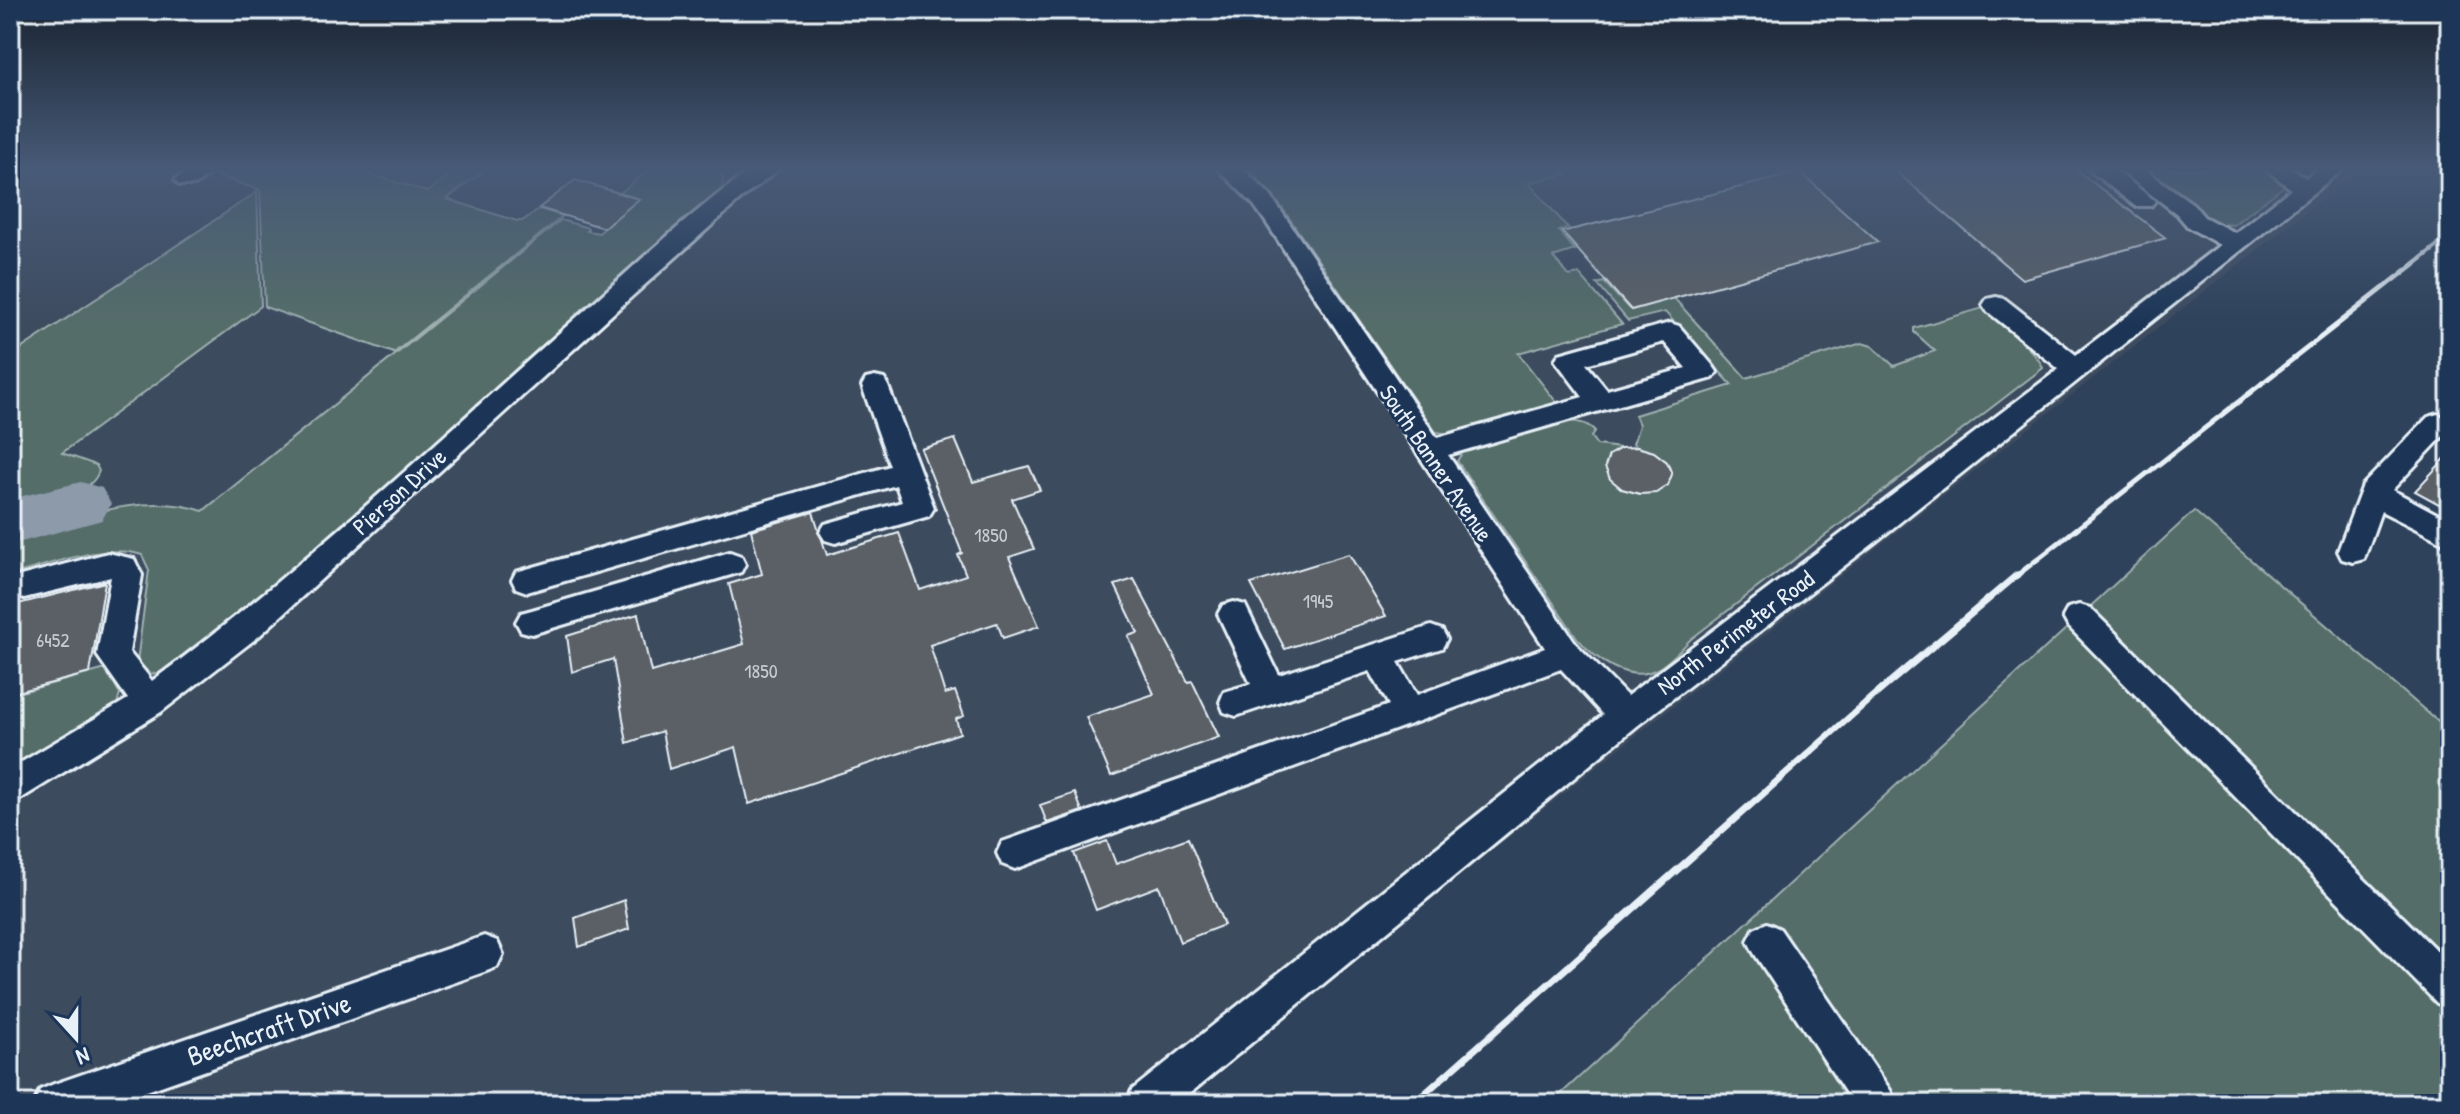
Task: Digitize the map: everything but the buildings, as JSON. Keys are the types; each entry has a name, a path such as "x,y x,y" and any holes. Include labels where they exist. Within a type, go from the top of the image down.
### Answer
{"street":[{"name":"Pierson Drive","path":"10,787 149,702 248,627 701,221"},
{"name":"South Banner Avenue","path":"1276,221 1566,654 1625,716"},
{"path":"2191,221 2235,243"},
{"name":"North Perimeter Road","path":"1146,1104 1625,716 1851,544 2264,221"},
{"path":"1996,305 2049,350 2076,368"},
{"path":"835,532 919,508 875,386"},
{"path":"1428,451 1601,401"},
{"path":"2353,551 2373,493 2438,424"},
{"path":"527,580 906,472"},
{"path":"2373,493 2450,535"},
{"path":"532,622 730,564"},
{"path":"24,586 108,565 123,567 127,575 113,655 149,702"},
{"path":"1234,614 1270,690"},
{"path":"2079,617 2450,990"},
{"path":"1236,702 1431,639"},
{"path":"1015,853 1566,654"},
{"path":"1378,656 1409,712"},
{"path":"1767,941 1876,1104"},
{"name":"Beechcraft Drive","path":"54,1104 484,954"}],"shaded area":[{"path":"10,221 2294,221 1643,730 1174,1104 10,1104"}],"green space":[{"path":"213,221 258,221 261,306 62,453 96,465 99,471 85,488 60,498 10,508 10,356"},
{"path":"261,221 557,221 394,353 265,307"},
{"path":"560,221 599,233 613,221 690,221 249,611 172,671 151,674 137,662 149,570 142,555 112,551 78,556 13,574 10,585 10,535 132,506 180,505 203,511"},
{"path":"1291,221 1562,221 1568,228 1559,231 1575,250 1553,257 1569,276 1579,274 1622,324 1518,353 1557,403 1451,434 1436,432"},
{"path":"2212,221 2238,221 2233,225"},
{"path":"1604,282 1629,309 1673,297 1746,378 1862,343 1872,346 1894,366 1935,351 1914,332 1914,328 1983,308 2026,346 2043,368 1691,639 1662,666 1646,673 1624,672 1594,655 1578,639 1457,461 1464,450 1494,439 1532,427 1569,421 1584,424 1595,431 1591,437 1597,445 1620,448 1609,455 1622,489 1652,493 1664,487 1672,474 1633,444 1639,425 1635,415 1732,385 1665,312 1628,321 1597,284"},
{"path":"2194,511 2450,732 2450,1104 1550,1104"},
{"path":"106,669 120,694 116,707 10,775 10,695"}],"taxiway":[{"path":"10,522 81,504"}],"railway":[{"path":"2015,577 2450,236"},
{"path":"1413,1104 1870,699 2017,575"}]}
